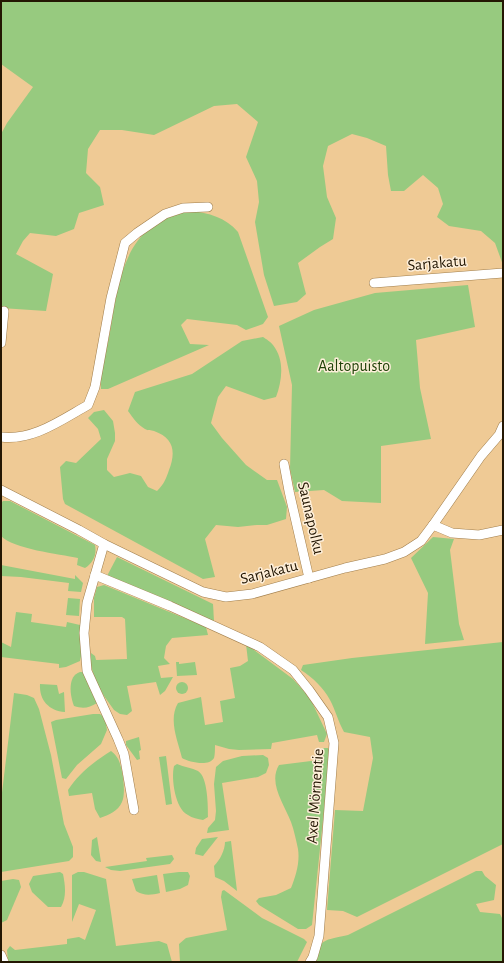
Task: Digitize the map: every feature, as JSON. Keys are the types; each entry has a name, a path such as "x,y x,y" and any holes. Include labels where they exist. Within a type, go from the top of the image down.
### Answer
{"street":[{"path":"1,437 12,438 26,436 44,429 88,405 95,387 111,298 125,243 165,214 183,208 208,207"},
{"name":"Sarjakatu","path":"374,283 503,273"},
{"path":"1,343 4,310"},
{"name":"Sarjakatu","path":"1,490 104,544 203,592 226,597 252,594 385,559 404,552 420,541 433,525 481,456 501,435 503,426"},
{"name":"Saunapolku","path":"284,464 309,578"},
{"path":"433,525 452,533 479,535 503,530"},
{"path":"104,544 86,603 84,627 87,671 124,754 134,810"},
{"name":"Axel Mörnentie","path":"95,575 170,606 260,648 293,670 328,717 334,743 319,936 310,962"},
{"path":"1,955 4,962"}],"green space":[{"path":"1,1 503,1 503,265 495,243 481,231 449,226 437,217 443,204 438,188 423,175 404,191 391,191 388,175 386,146 367,138 352,134 328,146 323,166 327,197 336,218 333,239 298,263 306,294 297,302 274,306 264,275 255,222 259,202 257,181 246,157 258,122 237,104 214,106 154,135 122,130 100,130 88,149 86,173 100,187 104,205 79,213 74,229 56,236 30,233 23,241 16,254 53,274 46,311 1,308 1,134 7,123 33,87 1,64"},
{"path":"190,211 204,213 222,219 238,232 268,317 263,324 246,330 237,325 187,319 181,325 190,344 209,345 108,389 101,389 103,368 117,292 129,255 138,240 151,227 168,217"},
{"name":"Aaltopuisto","path":"468,285 475,327 416,340 420,388 431,439 381,446 381,503 342,501 324,490 295,492 290,469 292,385 279,326 314,310 375,293"},
{"path":"263,337 272,344 277,351 281,364 280,384 276,397 264,400 226,386 218,397 211,423 246,465 267,480 277,480 287,507 286,519 267,525 238,527 216,525 205,539 215,577 203,579 65,504 63,499 60,467 66,461 76,463 101,439 98,429 88,418 94,412 104,410 113,421 115,441 107,459 107,470 114,477 130,473 141,476 148,487 157,491 167,476 173,452 172,446 161,434 146,430 128,411 135,392 192,374 242,341"},
{"path":"3,501 10,501 95,545 95,555 90,564 85,568 77,565 78,558 26,548 7,541 1,536 1,503"},
{"path":"433,537 454,539 450,550 459,624 464,640 425,644 428,593 411,558"},
{"path":"117,557 213,604 214,621 107,576"},
{"path":"1,565 75,579 75,575 83,583 81,592 68,591 69,583 1,576"},
{"path":"104,585 206,627 208,635 172,638 166,646 164,658 170,664 158,666 161,678 173,677 165,691 160,695 156,682 127,686 132,711 127,715 120,714 114,710 96,682 91,666 91,653 95,656 96,660 127,659 125,619 122,617 94,617 94,598 97,587"},
{"path":"68,598 80,599 79,616 66,615"},
{"path":"16,612 32,614 31,622 66,627 67,622 80,625 82,652 80,661 66,667 59,668 59,664 1,657 1,642 11,647"},
{"path":"503,642 503,844 357,917 343,911 327,910 335,810 363,811 373,758 370,737 344,732 327,695 310,676 301,670 303,665 352,658"},
{"path":"246,644 293,679 310,698 327,734 324,742 319,742 317,735 272,743 271,749 239,750 215,745 214,758 211,761 204,763 194,762 182,758 176,738 174,723 175,710 178,703 201,697 205,725 223,722 220,701 235,698 230,668 240,666 248,661"},
{"path":"176,662 179,662 179,664 195,662 197,675 177,676"},
{"path":"83,672 97,703 86,708 74,706 71,697 71,682 76,674"},
{"path":"182,682 186,684 188,688 186,692 182,694 178,692 176,688 178,684"},
{"path":"40,684 57,685 59,694 64,692 65,712 54,709 46,704 41,695"},
{"path":"14,693 27,695 34,698 39,709 51,755 64,824 73,847 73,857 69,861 1,872 1,801"},
{"path":"100,714 105,718 107,730 101,744 77,765 66,779 62,778 51,722"},
{"path":"139,737 141,750 139,751 140,759 137,760 126,745 126,741"},
{"path":"328,748 330,753 312,925 306,929 298,929 259,905 256,901 259,898 276,895 291,888 298,864 298,849 293,828 276,786 276,772 279,765 319,760 319,750"},
{"path":"111,751 118,758 124,783 124,794 122,802 116,810 100,818 95,809 92,793 69,796 68,790 77,778 88,768"},
{"path":"263,755 268,758 269,765 266,773 258,777 222,783 229,830 207,833 208,828 215,820 216,811 214,784 216,767 223,761 242,756"},
{"path":"166,756 172,804 166,805 159,757"},
{"path":"177,764 198,771 204,779 207,792 208,817 203,820 190,816 184,812 177,800 173,771 174,766"},
{"path":"97,837 101,862 96,861 91,855 92,840"},
{"path":"218,837 203,856 195,854 196,848 202,839"},
{"path":"231,841 237,891 224,881 215,877 214,866 222,855 225,842"},
{"path":"172,855 174,859 170,864 120,871 111,870 105,867 147,861 146,858"},
{"path":"476,871 482,871 485,876 496,885 494,900 476,904 480,912 500,914 503,920 503,962 312,962 318,948 324,941 348,935"},
{"path":"60,872 63,874 65,886 63,903 61,907 48,907 32,892 29,884 33,876"},
{"path":"78,872 84,872 106,879 116,946 159,941 167,944 172,962 8,962 7,950 10,946 15,950 67,944 67,939 79,937 85,940 96,910 79,904 72,922 72,875"},
{"path":"188,872 190,876 188,885 180,889 166,892 163,874"},
{"path":"157,875 160,893 148,895 136,891 132,879"},
{"path":"13,879 19,880 21,887 7,920 1,923 1,881"},
{"path":"224,890 262,918 304,939 307,942 297,962 180,962 179,944 186,938 227,930 221,897 222,891"}]}
